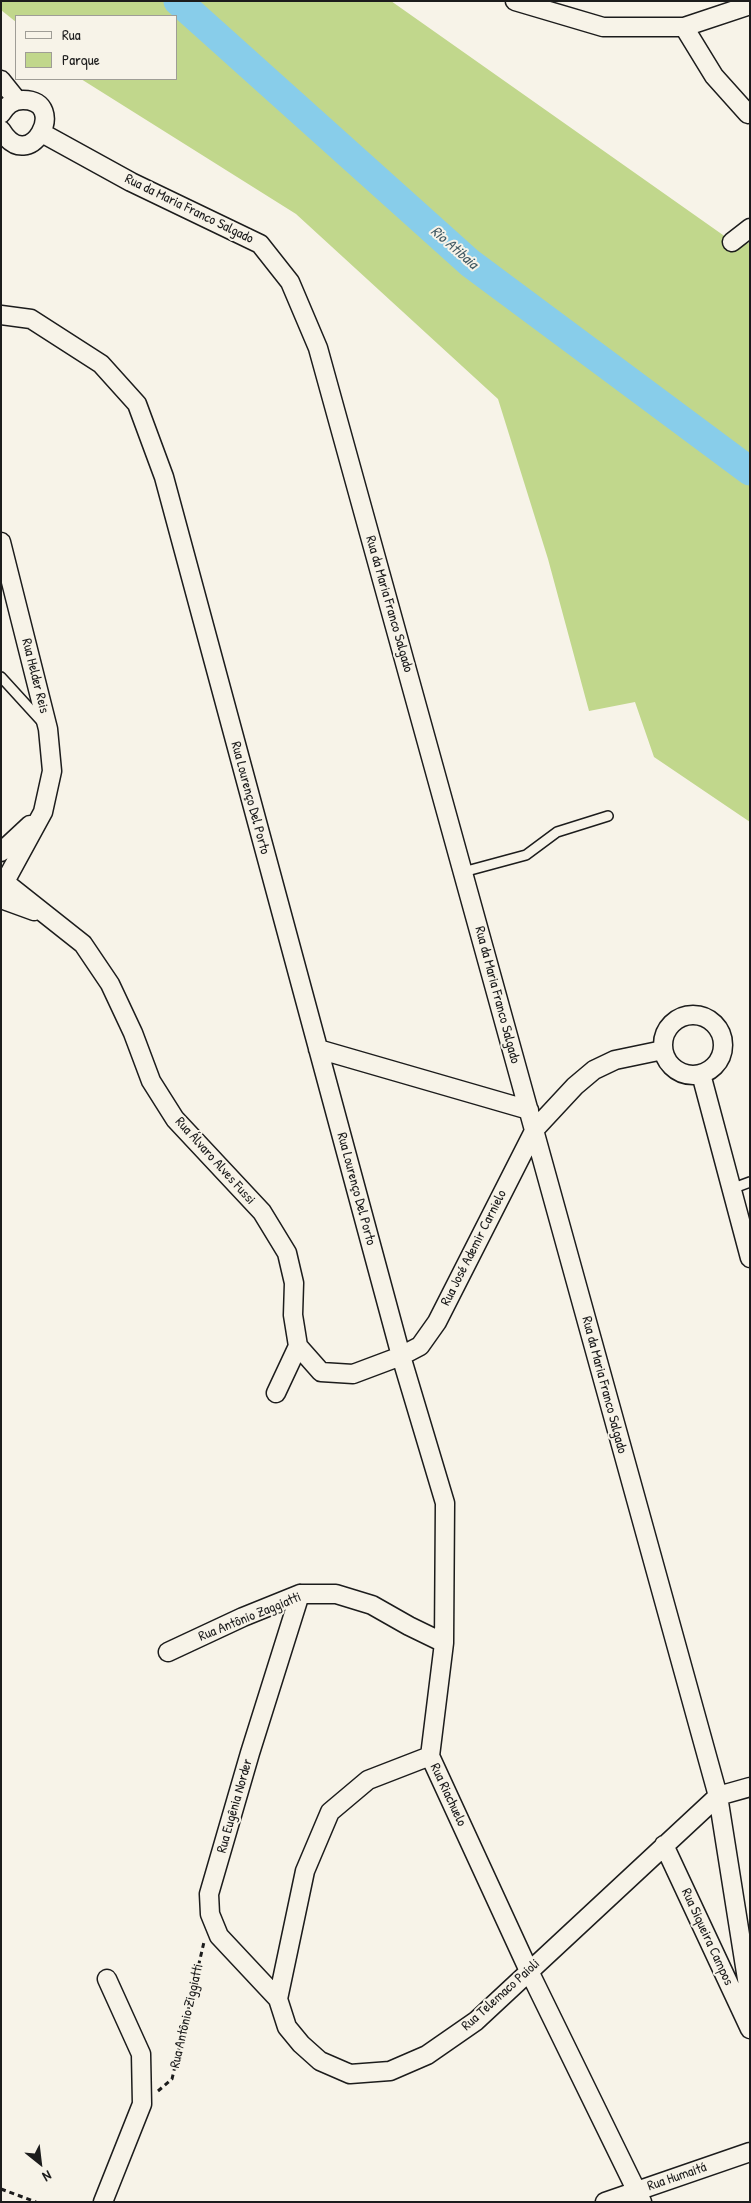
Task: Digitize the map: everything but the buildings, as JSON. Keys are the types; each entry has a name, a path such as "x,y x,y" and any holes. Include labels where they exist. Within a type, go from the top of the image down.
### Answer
{"street":[{"path":"515,1 604,27 684,27 750,5"},
{"path":"684,27 714,76 748,114"},
{"path":"1,80 6,106 32,102 42,111 45,118 42,133 34,142 20,145 3,136"},
{"name":"Rua da Maria Franco Salgado","path":"42,133 132,182 260,244 290,282 318,348 718,1796 750,1998"},
{"path":"732,242 750,228"},
{"name":"Rua Lourenço Del Porto","path":"1,315 31,319 102,364 136,404 164,477 400,1356"},
{"name":"Rua Helder Reis","path":"1,542 48,729 52,771 43,812 3,884"},
{"path":"1,852 43,812"},
{"name":"Rua Álvaro Alves Fussi","path":"3,884 83,944 110,984 133,1033 151,1081 175,1119 262,1212 287,1253 294,1282 293,1315 298,1346"},
{"path":"696,1015 706,1018 715,1024 723,1042 722,1053 717,1062 700,1074 682,1073 674,1068 663,1050 665,1034 678,1019 686,1016 696,1015"},
{"path":"318,1049 529,1110"},
{"name":"Rua José Ademir Carnielo","path":"400,1356 420,1346 437,1322 535,1129 575,1086 594,1070 615,1060 663,1050"},
{"path":"700,1074 750,1258"},
{"path":"276,1393 298,1346 322,1372 353,1374 400,1356"},
{"name":"Rua Riachuelo","path":"400,1356 445,1503 444,1643 430,1756 529,1971 640,2196"},
{"name":"Rua Antônio Zaggiatti","path":"168,1652 300,1594 336,1594 372,1605 444,1643"},
{"name":"Rua Eugênia Norder","path":"278,1999 219,1936 210,1914 209,1894 250,1753 300,1594"},
{"name":"Rua Telemaco Paioli","path":"430,1756 368,1780 330,1812 305,1871 278,1999 287,2027 300,2044 320,2061 350,2074 367,2075 390,2072 427,2055 476,2021 718,1796 750,1787"},
{"name":"Rua Siqueira Campos","path":"664,1845 750,2029"},
{"path":"103,2202 142,2104 141,2054 107,1979"},
{"name":"Rua Humaitá","path":"605,2202 640,2196 750,2152"}],"lane":[{"path":"1,678 48,729"},
{"path":"463,872 526,855 557,832 608,816"},
{"path":"731,1189 750,1182"}],"path":[{"name":"Rua Antônio Ziggiatti","path":"142,2104 172,2079 210,1914"},
{"path":"1,2190 36,2202"}],"green space":[{"path":"1,1 391,1 740,247 750,242 750,822 654,757 635,702 589,711 548,559 498,399 296,214 83,80 178,80 178,15 15,15 15,21 1,10"}],"waterway":[{"name":"Rio Atibaia","path":"178,1 470,263 750,471"}]}
